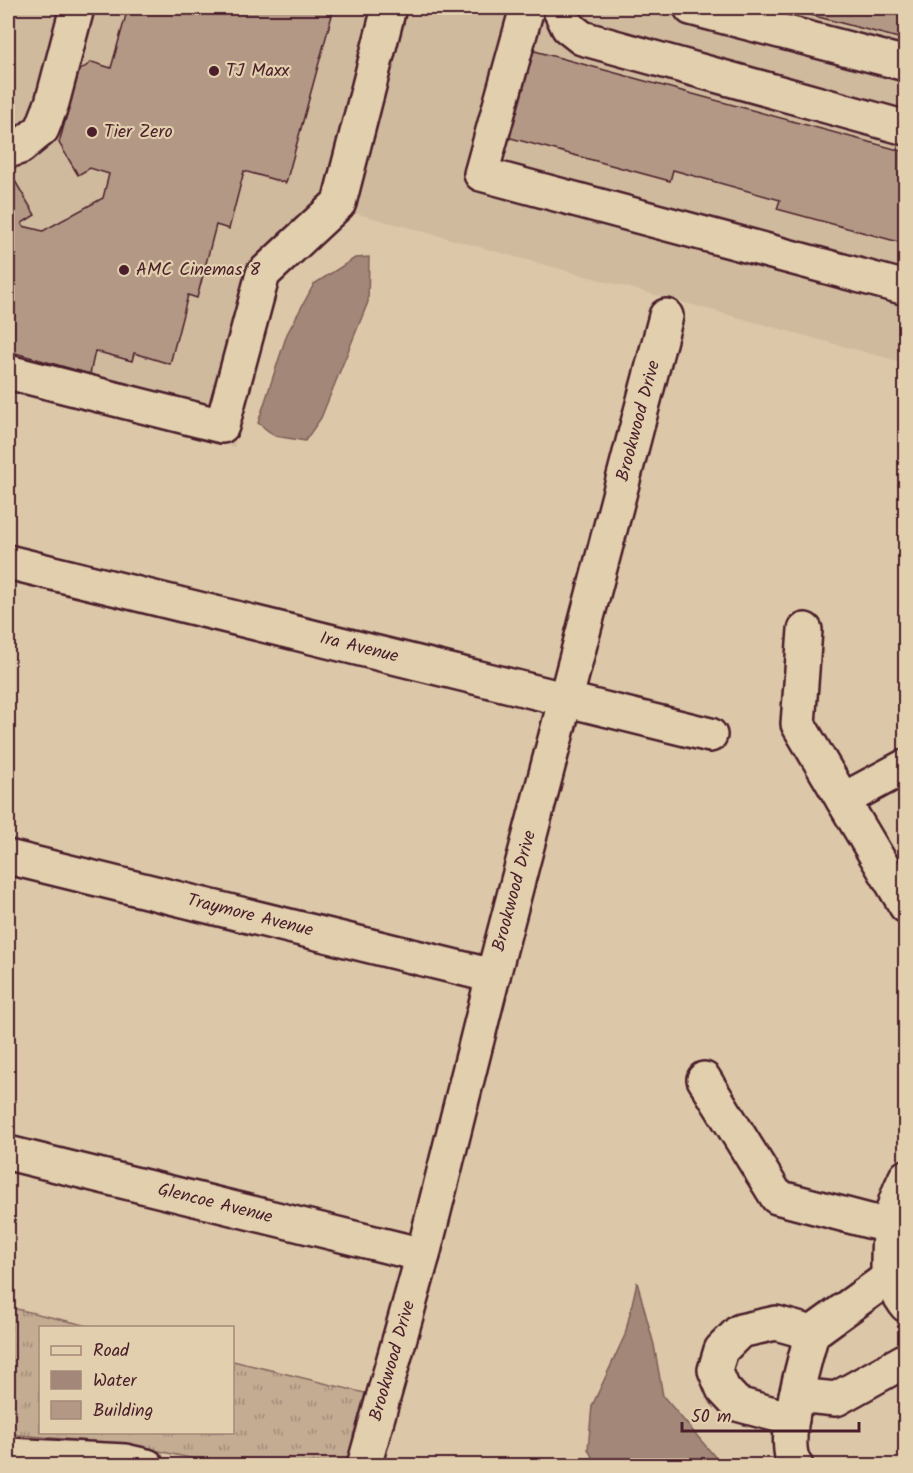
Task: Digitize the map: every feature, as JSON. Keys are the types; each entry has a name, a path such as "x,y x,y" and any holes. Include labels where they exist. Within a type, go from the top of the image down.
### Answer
{"street":[{"path":"8,151 20,147 42,129 52,103 77,8"},
{"path":"8,372 222,426 263,274 339,203 389,8"},
{"path":"527,8 481,174 906,288"},
{"path":"559,8 568,27 582,38 906,128"},
{"path":"691,8 906,64"},
{"name":"Brookwood Drive","path":"364,1466 423,1255 493,976 666,316"},
{"name":"Ira Avenue","path":"8,562 710,735"},
{"path":"805,630 798,724 906,906"},
{"path":"843,800 906,765"},
{"name":"Traymore Avenue","path":"8,856 493,976"},
{"path":"704,1079 777,1197 888,1226"},
{"name":"Glencoe Avenue","path":"8,1153 423,1255"},
{"path":"906,1177 896,1195 888,1226 897,1291 812,1332 776,1323 740,1331 721,1350 715,1370 723,1389 737,1404 794,1407 836,1399 906,1360"},
{"path":"791,1463 794,1407 812,1332"},
{"path":"8,1455 124,1461 147,1466"}],"shaded area":[{"path":"8,8 905,8 905,363 347,211 280,278 234,447 8,390"}],"green space":[{"path":"8,1307 89,1326 39,1326 39,1434 234,1434 234,1361 365,1393 346,1465 221,1465 132,1445 8,1434"}],"water":[{"path":"369,257 368,302 321,418 305,441 275,436 258,423 287,334 314,284 355,258"},
{"path":"637,1282 654,1345 663,1396 722,1465 596,1465 588,1449 592,1406 625,1335"}],"building":[{"path":"106,8 334,8 286,183 244,171 229,229 216,225 197,298 188,295 170,364 134,353 132,361 95,351 90,374 8,351 8,179 15,181 35,215 22,223 23,226 43,231 103,198 109,174 90,168 78,175 59,143 79,71 92,62 111,68 126,15"},
{"path":"345,8 369,8 367,14"},
{"path":"784,8 906,8 906,40"},
{"path":"531,50 906,152 906,244 777,209 780,200 673,170 670,181 507,137"}],"place":[{"name":"TJ Maxx","path":"214,71"},
{"name":"Tier Zero","path":"92,132"},
{"name":"AMC Cinemas 8","path":"124,270"}]}
